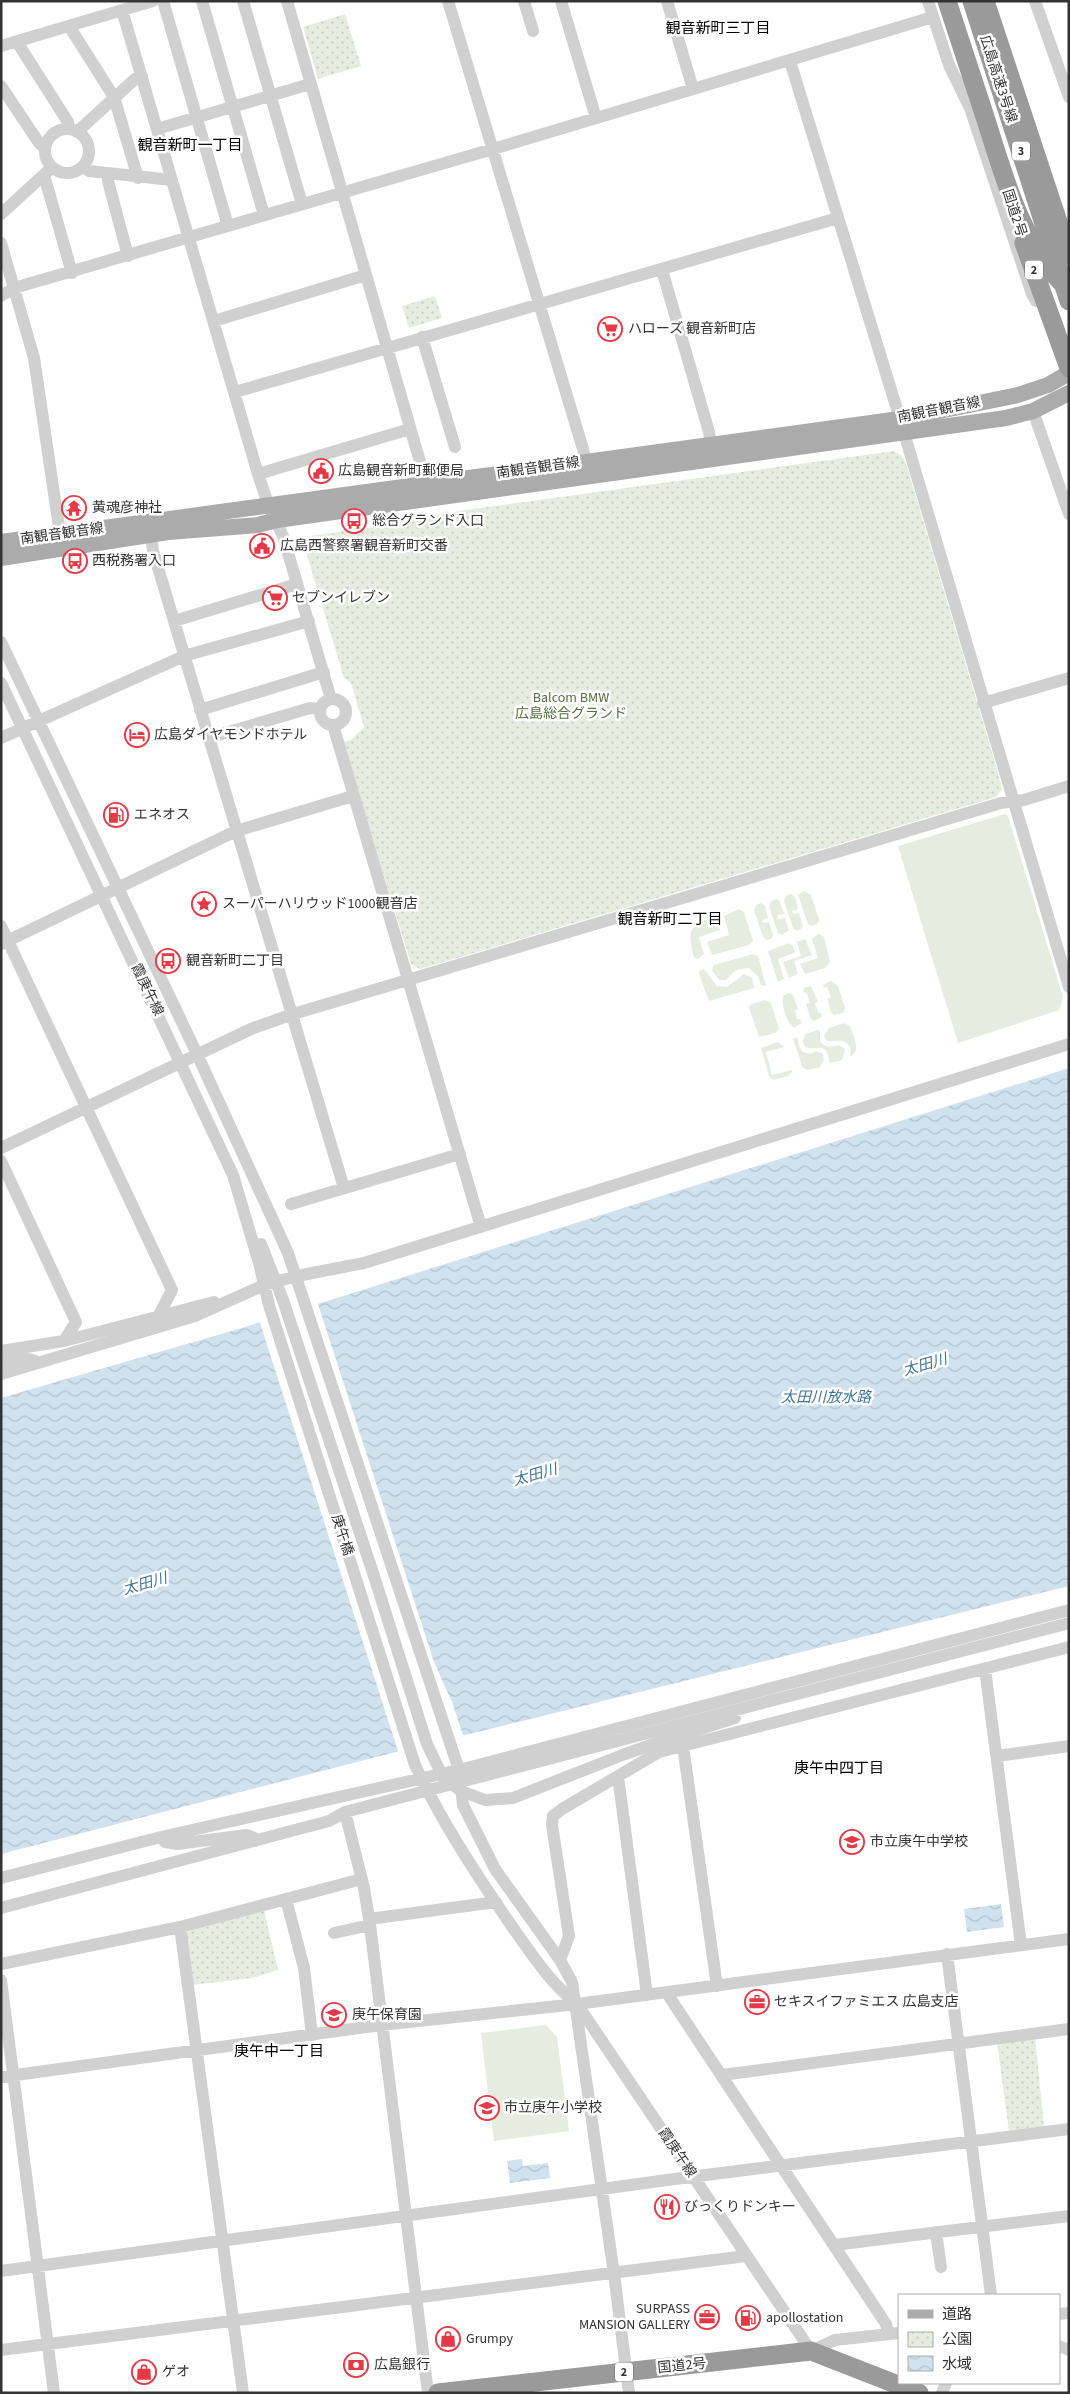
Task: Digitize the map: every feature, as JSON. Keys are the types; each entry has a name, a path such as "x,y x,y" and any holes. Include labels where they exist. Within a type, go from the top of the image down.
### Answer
{"highway":[{"name":"国道2号","path":"947,1 1002,170 1029,235 1052,273 1069,290"},
{"name":"広島高速3号線","path":"972,1 1069,301"},
{"name":"広島高速3号線","path":"985,1 1069,255"},
{"name":"国道2号","path":"1002,170 1006,189 1069,368"},
{"name":"国道2号","path":"438,2393 811,2351 919,2393"}],"main road":[{"name":"南観音観音線","path":"902,425 1018,395 1048,385 1069,373"},
{"name":"南観音観音線","path":"1,542 166,519 273,513 902,425 1006,418 1033,411 1069,393"},
{"name":"南観音観音線","path":"1,558 151,535 258,525 273,513"}],"street":[{"path":"1,46 153,1"},
{"path":"163,1 228,226"},
{"path":"202,1 264,216"},
{"path":"243,1 302,204"},
{"path":"286,1 428,491"},
{"path":"448,1 540,304 587,469"},
{"path":"524,1 533,31"},
{"path":"561,1 596,118"},
{"path":"667,1 693,89"},
{"path":"928,1 949,66 970,108 1032,294 1036,301 1045,303"},
{"path":"1035,1 1069,97"},
{"path":"122,10 258,474 297,584 331,698"},
{"path":"1,296 14,288 72,273 302,204 492,150 933,17"},
{"path":"69,26 114,97 138,178"},
{"path":"1,214 48,171 67,173 83,167 88,157 88,147 83,136 73,130 17,42"},
{"path":"790,61 902,425 1069,987"},
{"path":"72,273 48,171 45,148 48,140 55,133 73,130 135,79 142,76"},
{"path":"157,129 310,84"},
{"path":"1,86 39,143 45,148"},
{"path":"83,167 90,171 138,178 172,180"},
{"path":"108,173 108,181 128,256"},
{"path":"235,392 838,218"},
{"path":"1,243 34,358 60,534"},
{"path":"662,270 712,452"},
{"path":"214,321 366,276"},
{"path":"422,337 455,447"},
{"path":"1033,411 1069,514"},
{"path":"258,474 410,429"},
{"path":"151,535 208,738 290,1015 344,1188"},
{"path":"174,621 297,584"},
{"path":"1,738 184,656 309,621"},
{"path":"1,642 197,1054 297,1276 458,1770 463,1805 495,1869 560,1960 572,1982 629,2393"},
{"path":"200,710 324,672"},
{"path":"984,703 1069,678"},
{"name":"霞庚午線","path":"1,683 233,1175 270,1283"},
{"path":"331,698 341,701 346,711 342,721 333,725 322,720 320,709 324,702 331,698"},
{"path":"208,738 310,708 320,709"},
{"path":"333,725 481,1227"},
{"path":"1,1148 251,1028 1013,801 1069,786"},
{"path":"5,943 236,831 353,796"},
{"path":"1,926 5,943 172,1290 159,1315"},
{"path":"1,1374 195,1316 270,1283 364,1263 1069,1044"},
{"path":"291,1204 460,1154"},
{"path":"1,1161 76,1322 64,1341"},
{"path":"270,1283 283,1300 427,1744 443,1776 461,1791 473,1797 498,1801 513,1798 625,1754 764,1709 802,1691"},
{"name":"庚午橋","path":"270,1283 269,1305 415,1764 424,1785 496,1902 557,1989 576,2004"},
{"path":"1,1351 64,1341 206,1303 229,1300"},
{"path":"1,1361 28,1359 41,1363"},
{"path":"1,1908 329,1821 345,1812 424,1785 458,1770 1069,1610"},
{"path":"1,1878 161,1837 424,1785 460,1783 802,1691 1069,1623"},
{"path":"560,1960 569,1936 552,1824 554,1816 562,1809 658,1752 1069,1647"},
{"path":"985,1669 1021,1945"},
{"path":"683,1746 717,1986"},
{"path":"997,1756 1069,1746"},
{"path":"618,1776 647,1994"},
{"path":"345,1812 362,1880 369,1922 428,2393"},
{"path":"161,1837 165,1842 177,1844 247,1835 254,1838 255,1841"},
{"path":"1,1964 180,1927 362,1880"},
{"path":"286,1899 304,1968 312,2035"},
{"path":"334,1933 369,1922 496,1902"},
{"path":"180,1927 244,2393"},
{"path":"1,2077 381,2025 576,2004 1069,1938"},
{"path":"946,1954 991,2294"},
{"path":"1,1980 15,2076 54,2393"},
{"path":"670,1992 670,1998 886,2324 894,2333"},
{"name":"霞庚午線","path":"576,2004 811,2351"},
{"path":"722,2075 1069,2029"},
{"path":"1,2271 780,2165 1069,2130"},
{"path":"834,2244 1069,2216"},
{"path":"936,2232 940,2267"},
{"path":"1,2350 746,2256"},
{"path":"811,2351 835,2340 894,2333"}],"green space":[{"path":"345,14 361,66 318,79 303,27"},
{"path":"435,296 442,318 409,328 402,306"},
{"name":"Balcom BMW 広島総合グランド","path":"894,451 903,457 908,470 996,766 1002,789 996,797 420,969 411,964 343,742 351,740 364,727 351,683 344,678 304,545 311,536 382,526 409,519 466,510"},
{"path":"1005,814 1008,816 1063,997 1059,1010 958,1043 898,846"},
{"path":"804,891 811,895 819,920 817,924 811,926 808,924 798,895"},
{"path":"791,894 795,897 798,909 792,911 793,914 799,913 803,926 797,931 793,928 784,901 786,896"},
{"path":"777,899 784,914 777,915 778,919 785,918 789,930 782,935 778,933 769,906 771,901"},
{"path":"761,903 765,906 768,918 762,920 763,923 769,922 773,935 772,938 767,940 763,937 754,910 756,905"},
{"path":"739,909 744,912 753,941 749,945 712,955 707,942 729,935 724,916"},
{"path":"713,917 717,920 720,930 699,937 704,954 698,959 694,957 692,948 692,931 699,923"},
{"path":"819,934 824,937 830,962 825,968 805,974 800,964 818,958 812,939"},
{"path":"805,939 812,955 794,961 798,974 789,978 783,962 801,956 797,942"},
{"path":"789,943 793,946 795,953 778,959 784,979 778,982 768,951"},
{"path":"753,954 758,956 766,986 761,985 758,976 749,968 736,970 726,980 719,980 712,970 714,965"},
{"path":"704,969 717,986 727,987 744,974 752,978 754,988 709,1001 699,974 699,971"},
{"path":"831,981 838,986 845,1008 843,1013 834,1015 831,1012 827,999 831,997 827,987 824,988 823,985"},
{"path":"811,986 818,1002 815,1003 818,1013 821,1013 822,1017 814,1021 811,1019 806,1004 810,1003 807,993 803,992 804,988"},
{"path":"789,993 793,995 798,1009 795,1010 797,1019 800,1019 802,1023 794,1028 788,1021 783,1007 784,995"},
{"path":"765,1000 771,1003 779,1029 775,1033 759,1037 749,1007 752,1004"},
{"path":"844,1023 850,1026 856,1043 854,1054 850,1057 851,1048 848,1044 842,1041 827,1041 824,1036 829,1028"},
{"path":"818,1030 820,1032 820,1040 824,1045 828,1047 839,1045 845,1049 842,1060 830,1063 824,1049 805,1047 803,1042 805,1034"},
{"path":"797,1037 803,1052 810,1054 816,1051 822,1053 824,1059 820,1067 808,1070 803,1068 793,1039"},
{"path":"778,1042 784,1047 766,1052 772,1075 792,1070 792,1072 788,1076 773,1080 769,1076 761,1048"},
{"path":"264,1910 278,1970 252,1978 192,1985 184,1936 188,1930"},
{"path":"546,2025 557,2037 569,2131 494,2141 481,2033"},
{"path":"1035,2037 1044,2127 1009,2131 997,2042"}],"water":[{"name":"太田川放水路","path":"1069,1068 1069,1586 384,1755 1,1854 1,1398 235,1330"},
{"path":"1001,1904 1004,1927 967,1932 964,1909"},
{"path":"522,2159 523,2166 548,2163 550,2178 510,2183 507,2161"}],"pier":[{"path":"317,1301 434,1662 452,1702 464,1738 399,1754 259,1320"}],"place":[{"name":"ハローズ 観音新町店","path":"610,329"},
{"name":"広島観音新町郵便局","path":"321,471"},
{"name":"黄魂彦神社","path":"74,508"},
{"name":"総合グランド入口","path":"354,521"},
{"name":"広島西警察署観音新町交番","path":"262,546"},
{"name":"西税務署入口","path":"75,561"},
{"name":"セブンイレブン","path":"275,598"},
{"name":"広島ダイヤモンドホテル","path":"137,735"},
{"name":"エネオス","path":"116,815"},
{"name":"スーパーハリウッド1000観音店","path":"204,904"},
{"name":"観音新町二丁目","path":"168,961"},
{"name":"市立庚午中学校","path":"852,1842"},
{"name":"セキスイファミエス 広島支店","path":"757,2002"},
{"name":"庚午保育園","path":"334,2015"},
{"name":"市立庚午小学校","path":"487,2108"},
{"name":"びっくりドンキー","path":"667,2207"},
{"name":"SURPASS MANSION GALLERY","path":"707,2317"},
{"name":"apollostation","path":"748,2318"},
{"name":"Grumpy","path":"448,2339"},
{"name":"広島銀行","path":"356,2365"},
{"name":"ゲオ","path":"144,2372"}],"district":[{"name":"観音新町三丁目","path":"718,28"},
{"name":"観音新町一丁目","path":"190,145"},
{"name":"観音新町二丁目","path":"670,919"},
{"name":"庚午中四丁目","path":"839,1768"},
{"name":"庚午中一丁目","path":"279,2051"}],"water label":[{"name":"太田川","path":"925,1365"},
{"name":"太田川","path":"535,1475"},
{"name":"太田川","path":"145,1584"}]}
